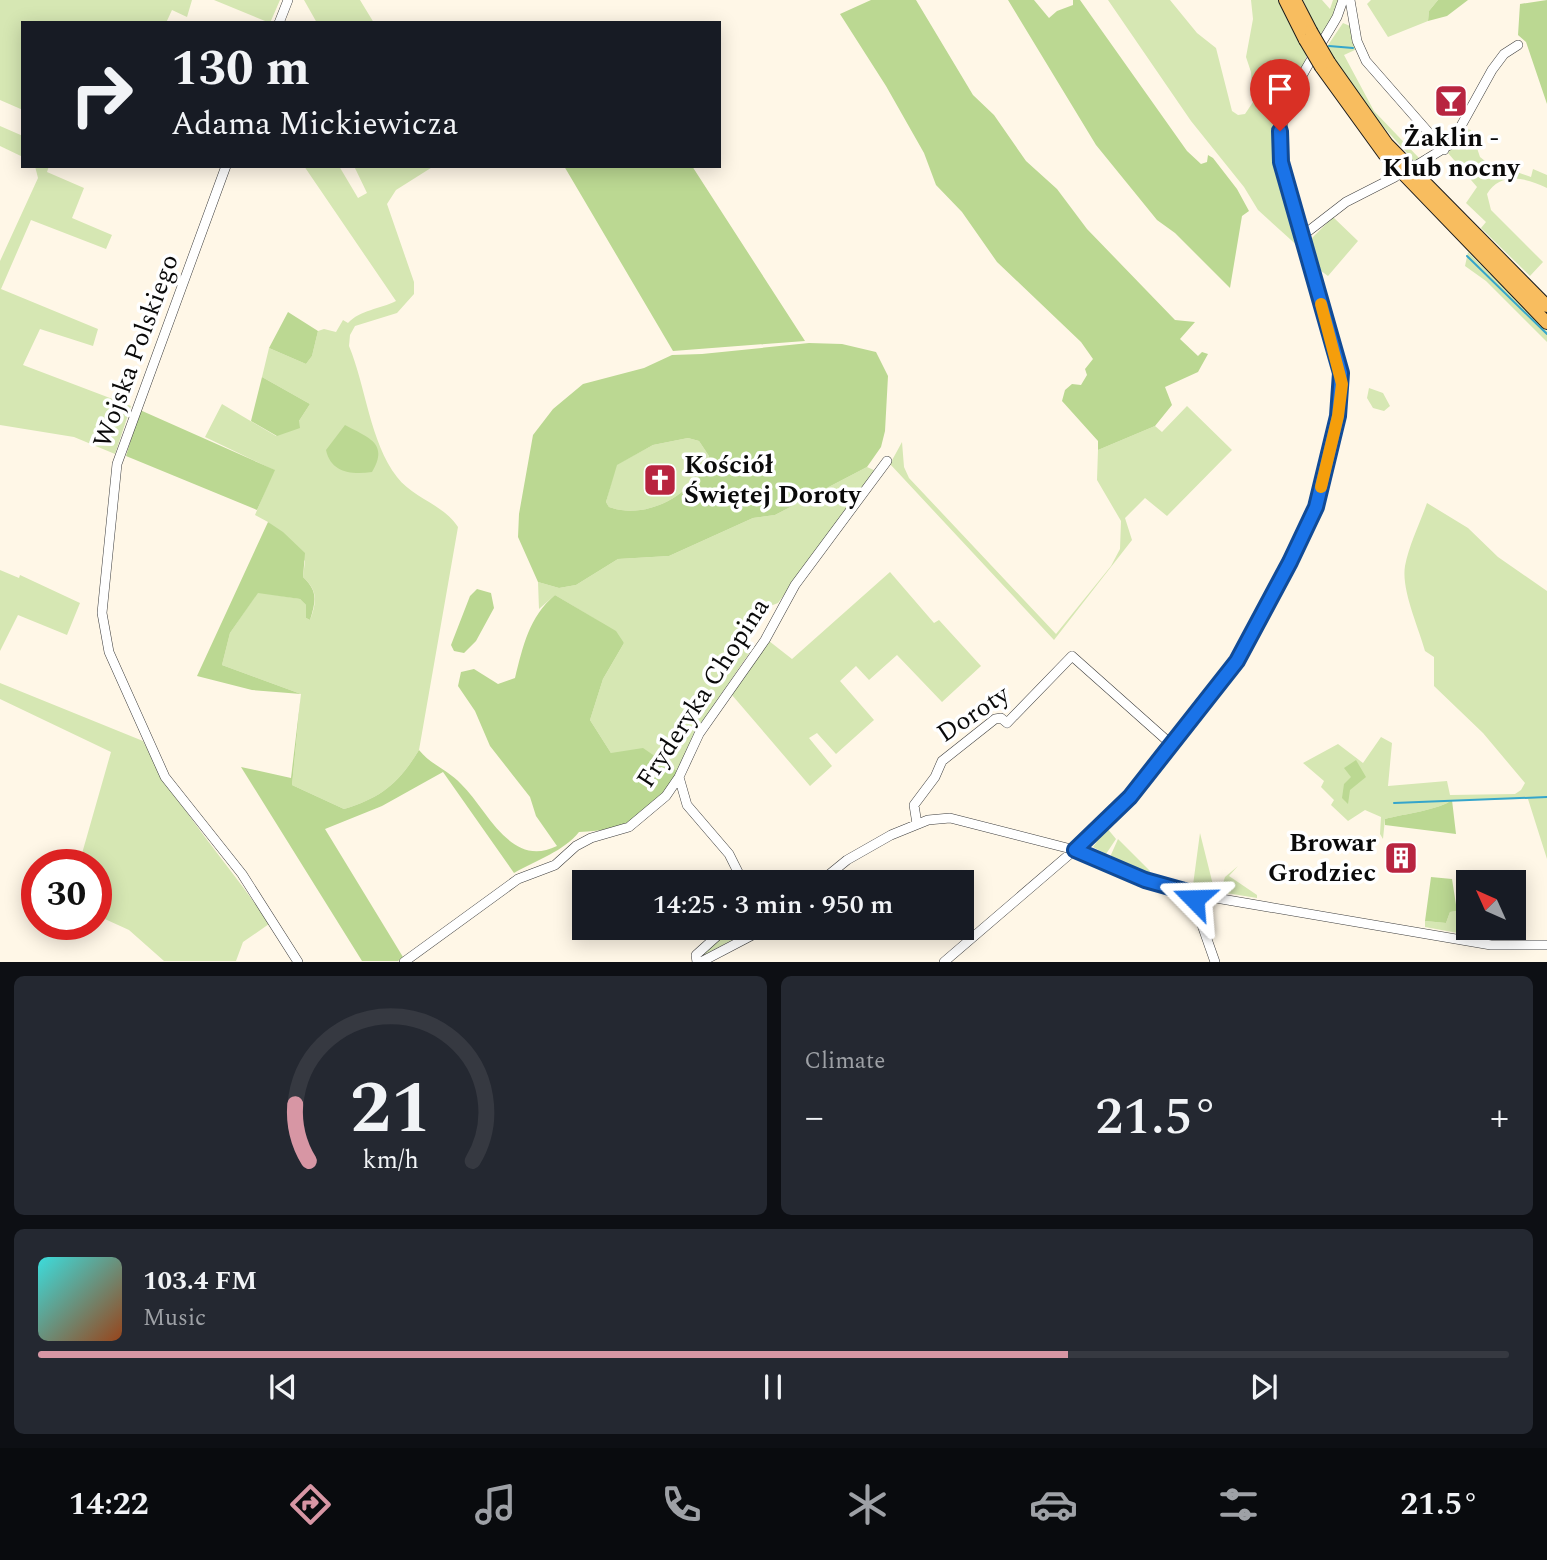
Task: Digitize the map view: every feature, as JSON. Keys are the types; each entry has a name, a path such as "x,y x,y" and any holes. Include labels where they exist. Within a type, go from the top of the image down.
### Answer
{"main road":[{"path":"1285,0 1384,154 1547,323"},
{"path":"1295,0 1308,36"},
{"path":"1325,65 1388,144 1547,306"}],"street":[{"path":"280,21 288,0"},
{"path":"944,961 1075,850 1128,799 1237,661 1305,532 1326,469 1338,416 1341,373 1281,162 1280,131 1297,85 1337,17 1343,0"},
{"path":"1350,0 1357,41 1371,68 1444,150"},
{"path":"1337,17 1353,19"},
{"path":"1417,165 1444,150 1458,136 1492,70 1504,54 1518,45"},
{"name":"Wojska Polskiego","path":"225,168 117,464 102,613 109,652 164,777 242,874 298,961"},
{"path":"1302,236 1346,202 1395,177"},
{"name":"Fryderyka Chopina","path":"404,961 517,878 555,865 576,846 591,838 629,827 666,796 679,777 699,734 765,640 796,585 887,461"},
{"name":"Doroty","path":"917,824 914,805 935,777 942,761 995,719 1001,718 1007,723 1072,656 1172,745"},
{"path":"679,777 687,805 729,854 737,870"},
{"path":"836,870 866,848 917,824 940,818 961,819 1075,850 1145,880 1195,894 1491,945 1547,945"},
{"path":"1195,894 1195,905 1215,961"},
{"path":"713,940 696,955 699,961 742,940"}],"green space":[{"path":"0,0 192,0 187,17 172,10 167,21 21,21 21,109 0,100"},
{"path":"214,0 280,0 271,21"},
{"path":"304,0 360,0 373,21 316,21"},
{"path":"871,0 916,0 973,95 994,115 1026,161 1057,189 1087,229 1175,320 1195,322 1180,339 1198,356 1202,352 1208,354 1198,372 1165,387 1172,405 1155,426 1098,450 1098,441 1062,401 1065,390 1072,384 1081,385 1087,375 1085,369 1093,359 1081,342 997,262 962,212 936,185 924,153 886,86 840,14"},
{"path":"1008,0 1034,0 1049,18 1057,11 1073,5 1073,0 1080,0 1187,151 1201,164 1207,162 1208,155 1213,158 1237,189 1249,211 1242,216 1230,288 1175,233 1157,220 1096,145"},
{"path":"1108,0 1170,0 1197,33 1216,48 1232,111 1238,115 1245,114 1253,102 1251,72 1246,57 1253,19 1251,0 1279,0 1306,51 1303,68 1283,114 1277,137 1280,165 1301,235 1301,249 1258,210 1244,187 1191,121"},
{"path":"1303,0 1322,0 1330,9 1333,0 1339,0 1335,15 1320,37"},
{"path":"1371,0 1438,0 1429,11 1428,21 1388,37 1367,4"},
{"path":"1438,0 1468,0 1447,16 1428,21 1429,11"},
{"path":"1547,0 1547,104 1526,42 1518,35 1520,4"},
{"path":"1343,23 1350,26 1357,49 1344,55 1374,111 1419,158 1415,162 1363,104 1326,48"},
{"path":"0,126 21,135 21,156 0,146"},
{"path":"1467,129 1471,130 1480,157 1485,161 1531,177 1533,169 1547,175 1547,188 1523,179 1507,179 1499,182 1487,194 1491,210 1543,262 1530,276 1481,228 1486,222 1466,203 1477,187 1448,153"},
{"path":"36,168 48,168 47,172 84,188 72,218 112,235 106,249 31,220 1,289 98,329 93,346 40,329 23,365 131,406 115,454 74,437 0,425 0,261 38,178"},
{"path":"305,168 340,168 358,198 367,193 355,168 431,168 396,190 387,204 414,282 414,294 397,313 355,326 350,335 349,346 374,431 388,463 411,491 445,513 458,527 419,750 404,772 388,788 369,800 344,809 292,785 301,694 222,665 230,633 258,592 300,599 306,605 306,618 310,620 315,597 303,577 305,561 268,522 255,515 274,470 205,437 222,404 276,436 299,421 310,404 262,377 269,348 306,364 312,356 318,331 324,329 336,332 343,320 348,323 364,312 396,301"},
{"path":"565,168 693,168 805,341 673,351"},
{"path":"1333,217 1358,241 1328,276 1317,268 1310,240"},
{"path":"1468,252 1547,331 1547,342 1486,281 1465,266"},
{"path":"288,312 318,331 312,356 306,364 269,348"},
{"path":"809,343 842,344 876,352 888,376 885,431 881,447 867,467 775,515 753,518 669,556 618,559 576,585 559,588 538,582 518,537 519,514 533,435 553,409 583,384 644,368 672,355","holes":["688,438 699,441 709,456 693,482 681,493 654,507 639,510 609,507 606,502 617,465 653,445"]},
{"path":"262,377 310,404 299,421 300,428 277,436 251,421"},
{"path":"1369,388 1383,393 1390,406 1384,411 1373,408 1367,398"},
{"path":"1187,406 1232,450 1167,516 1145,498 1125,518 1132,540 1054,640 890,464 902,442 904,467 909,478 1056,634 1111,566 1120,549 1121,521 1097,480 1098,450 1155,426 1162,432"},
{"path":"140,410 275,470 257,510 126,456"},
{"path":"345,425 369,438 377,448 377,462 372,472 343,471 332,464 326,450"},
{"path":"688,438 699,441 709,456 693,482 681,493 654,507 639,510 609,507 606,502 616,465 653,445"},
{"path":"867,467 876,471 778,603 755,612 738,641 752,649 702,722 678,772 611,753 590,720 603,679 624,643 600,622 555,595 539,609 538,582 559,588 576,585 618,559 669,556 753,518 775,515"},
{"path":"1427,503 1468,528 1498,557 1547,591 1547,859 1528,799 1452,800 1430,809 1385,819 1383,839 1380,834 1381,817 1365,810 1348,821 1331,805 1334,800 1321,787 1324,781 1303,763 1338,744 1363,763 1381,737 1392,743 1388,786 1447,781 1450,795 1515,794 1525,783 1483,733 1434,686 1434,657 1425,651 1404,576 1409,550"},
{"path":"268,522 305,553 303,577 311,587 314,597 310,620 306,618 306,605 300,599 258,593 230,633 222,665 301,694 252,690 197,676"},
{"path":"0,570 19,578 20,575 80,603 67,635 18,615 0,651"},
{"path":"890,572 934,623 939,620 981,666 942,702 897,655 869,680 856,666 840,681 874,720 836,754 817,733 809,738 832,766 810,786 732,695 769,641 792,659"},
{"path":"477,589 491,593 494,608 476,641 464,653 454,651 451,645 470,596"},
{"path":"555,595 616,631 624,643 603,679 590,720 611,753 643,748 678,772 660,799 638,817 611,828 579,832 558,850 514,873 443,772 382,806 325,829 403,957 398,961 362,961 241,767 291,778 301,694 292,785 344,809 369,800 388,788 404,772 419,750 461,784 513,843 526,850 540,851 557,846 536,816 530,797 490,746 475,711 458,686 461,672 474,669 498,684 515,678 524,643 533,622"},
{"path":"0,683 143,741 171,789 269,924 243,942 236,961 164,961 129,930 112,922 112,849 83,849 111,752 0,699"},
{"path":"1356,760 1366,777 1350,790 1348,804 1342,798 1344,784 1351,777 1344,768"},
{"path":"1452,800 1456,834 1385,825 1385,819 1430,809"},
{"path":"1107,828 1116,839 1106,854 1093,847"},
{"path":"1200,833 1214,889 1164,880 1165,877 1193,885"},
{"path":"1118,839 1150,871 1149,873 1110,857"},
{"path":"1238,866 1229,876 1257,895 1257,898 1220,892 1225,877"},
{"path":"1431,877 1452,879 1456,911 1450,912 1446,923 1425,921"},
{"path":"1456,911 1456,933 1425,927 1425,921 1446,923 1450,912"},
{"path":"717,940 732,940 702,956"}],"waterway":[{"path":"1329,46 1353,48"},
{"path":"1467,256 1547,334"},
{"path":"1394,803 1547,797"}],"slow traffic":[{"path":"1321,304 1342,384 1338,416 1321,487"}],"place":[{"name":"Żaklin - Klub nocny","path":"1451,101"},
{"name":"Kościół Świętej Doroty","path":"660,480"},
{"name":"Browar Grodziec","path":"1401,858"}],"route":[{"path":"1194,899 1195,894 1175,891 1075,850 1130,797 1237,661 1316,507 1338,416 1341,373 1281,162 1280,131"}]}
